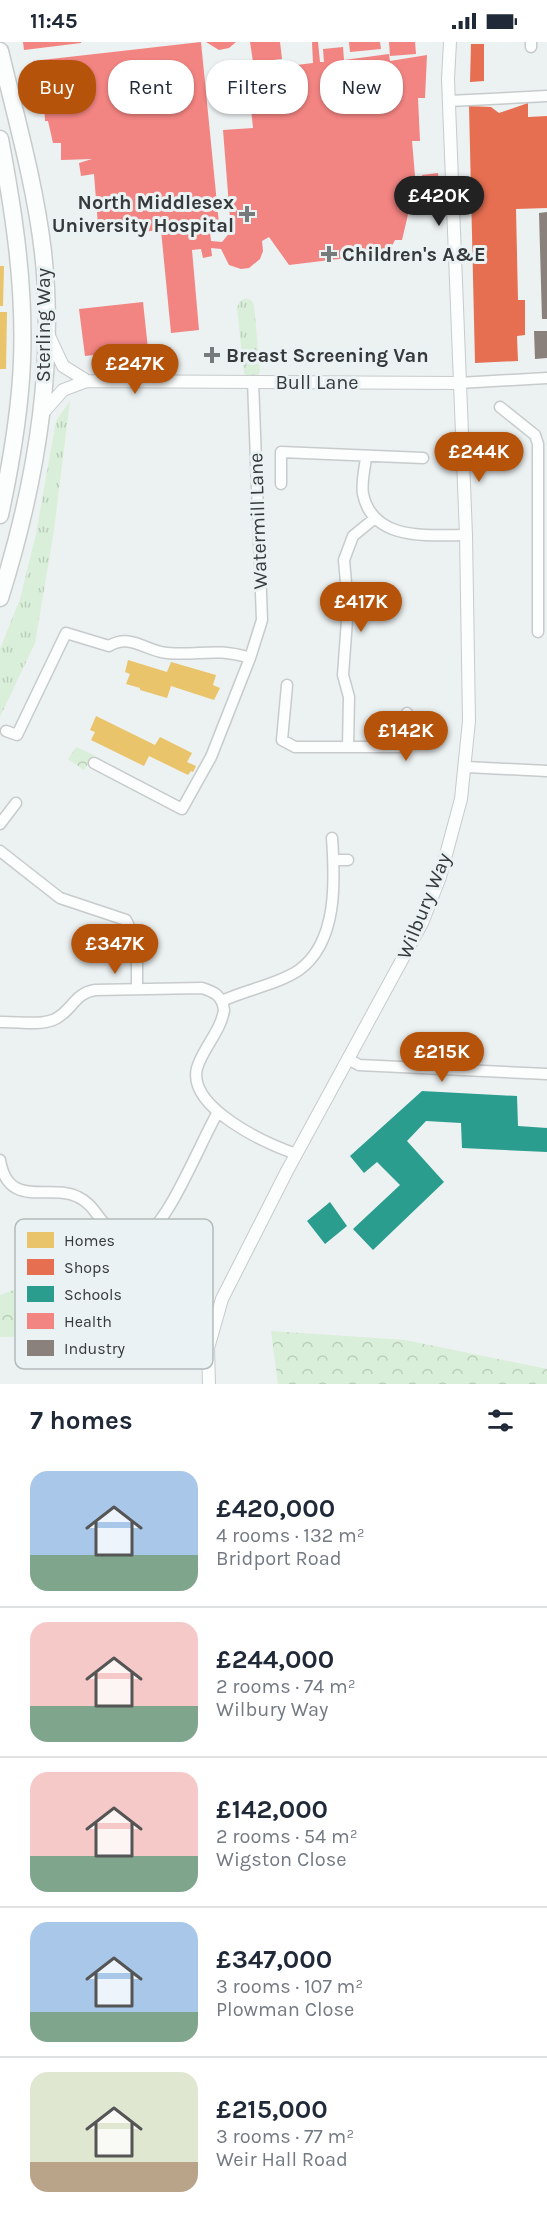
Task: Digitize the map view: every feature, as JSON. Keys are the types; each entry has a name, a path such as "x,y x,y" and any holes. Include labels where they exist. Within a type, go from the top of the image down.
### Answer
{"highway":[{"name":"Sterling Way","path":"0,51 37,210 43,252 46,327 41,416 21,527 0,598"},
{"name":"Sterling Way","path":"0,139 20,266 22,362 18,419 0,515"},
{"path":"0,162 10,192"}],"street":[{"name":"Wilbury Way","path":"213,1330 219,1308 296,1154 422,923 454,826 466,767 469,720 466,535 449,101 450,42"},
{"path":"449,101 547,96"},
{"path":"46,327 54,350 63,366 87,381"},
{"name":"Bull Lane","path":"87,381 459,383 547,378"},
{"path":"41,416 63,390 87,381"},
{"name":"Watermill Lane","path":"94,763 182,809 211,757 260,632 262,620 253,381"},
{"path":"500,407 535,435 544,450 543,588 538,632"},
{"path":"281,483 281,452 423,458"},
{"path":"366,457 363,494 375,518 390,530 401,533 466,535"},
{"path":"348,747 349,697 343,675 348,606 344,560 353,536 375,518"},
{"path":"6,731 17,735 66,633 109,646 118,640 125,640 164,653 229,651 250,658"},
{"path":"287,685 282,740 295,747 407,747 407,713"},
{"path":"466,767 547,771"},
{"path":"0,824 16,803"},
{"path":"222,1001 290,969 313,955 327,930 332,903 332,838"},
{"path":"0,851 60,898 126,920 137,943 137,989"},
{"path":"333,860 348,860"},
{"path":"0,1022 47,1022 56,1019 73,1000 87,991 202,988 215,993 222,1001 223,1015 197,1070 200,1090 218,1112 258,1137 296,1154"},
{"path":"348,1059 359,1065 547,1074"},
{"path":"161,1219 218,1112"},
{"path":"0,1160 7,1179 26,1192 76,1196 85,1201 99,1219"},
{"name":"Wilbury Way","path":"209,1369 209,1384"}],"green space":[{"path":"246,298 252,301 254,306 260,371 258,376 247,376 244,373 237,308 240,301"},
{"path":"70,401 54,530 35,643 0,717 0,649 20,599 36,534 56,421"},
{"path":"76,747 94,755 84,770 68,759"},
{"path":"15,1290 15,1337 0,1337 0,1295"},
{"path":"271,1331 405,1340 547,1369 547,1384 278,1384"}],"building: Homes":[{"path":"0,266 4,266 3,306 0,306"},
{"path":"0,312 7,312 6,369 0,369"},
{"path":"128,660 167,672 171,662 216,675 213,685 220,688 214,700 171,686 167,698 140,690 140,688 126,684 130,674 125,672"},
{"path":"96,716 155,745 160,737 192,753 187,762 196,766 193,772 191,771 188,775 149,756 144,766 91,740 95,732 90,730"}],"building: Shops":[{"path":"471,44 484,44 484,81 470,82"},
{"path":"528,103 528,117 547,116 547,208 516,209 518,300 525,300 525,335 517,336 518,361 475,363 469,106 491,107 499,113"}],"building: Schools":[{"path":"422,1091 517,1096 518,1126 547,1128 547,1152 462,1148 461,1123 426,1121 407,1141 444,1182 373,1250 353,1229 400,1185 377,1162 364,1173 350,1156"},
{"path":"330,1202 347,1226 325,1244 307,1221"}],"building: Health":[{"path":"23,42 81,42 81,43 24,50"},
{"path":"201,42 206,114 208,114 219,224 198,226 198,232 210,232 211,241 222,242 231,231 223,130 253,128 252,114 308,114 308,64 313,63 312,42 318,42 320,114 403,114 403,60 396,60 427,55 425,98 418,98 420,141 412,141 415,176 420,176 421,205 410,206 402,240 395,240 386,257 355,257 289,265 269,237 262,241 263,251 260,259 249,268 241,269 229,265 221,249 211,248 212,256 203,258 201,249 192,250 199,330 171,333 161,230 119,234 117,222 98,225 94,174 81,176 79,163 92,159 61,160 61,143 53,143 48,121 45,121 45,114 96,114 96,60 42,60"},
{"path":"206,42 236,42 229,48 219,50"},
{"path":"250,42 280,42 282,59 253,60"},
{"path":"349,42 380,42 381,49 350,52"},
{"path":"389,42 415,42 416,54 390,56"},
{"path":"343,47 344,60 324,60 323,49"},
{"path":"389,54 390,60 344,60"},
{"path":"438,173 441,199 425,201 422,175"},
{"path":"143,302 148,349 85,356 79,309"}],"building: Industry":[{"path":"547,212 547,319 542,319 539,213"},
{"path":"534,331 547,331 547,358 535,359"}],"place":[{"name":"North Middlesex University Hospital","path":"247,214"},
{"name":"Children's A&E","path":"329,254"},
{"name":"Breast Screening Van","path":"212,355"}]}
